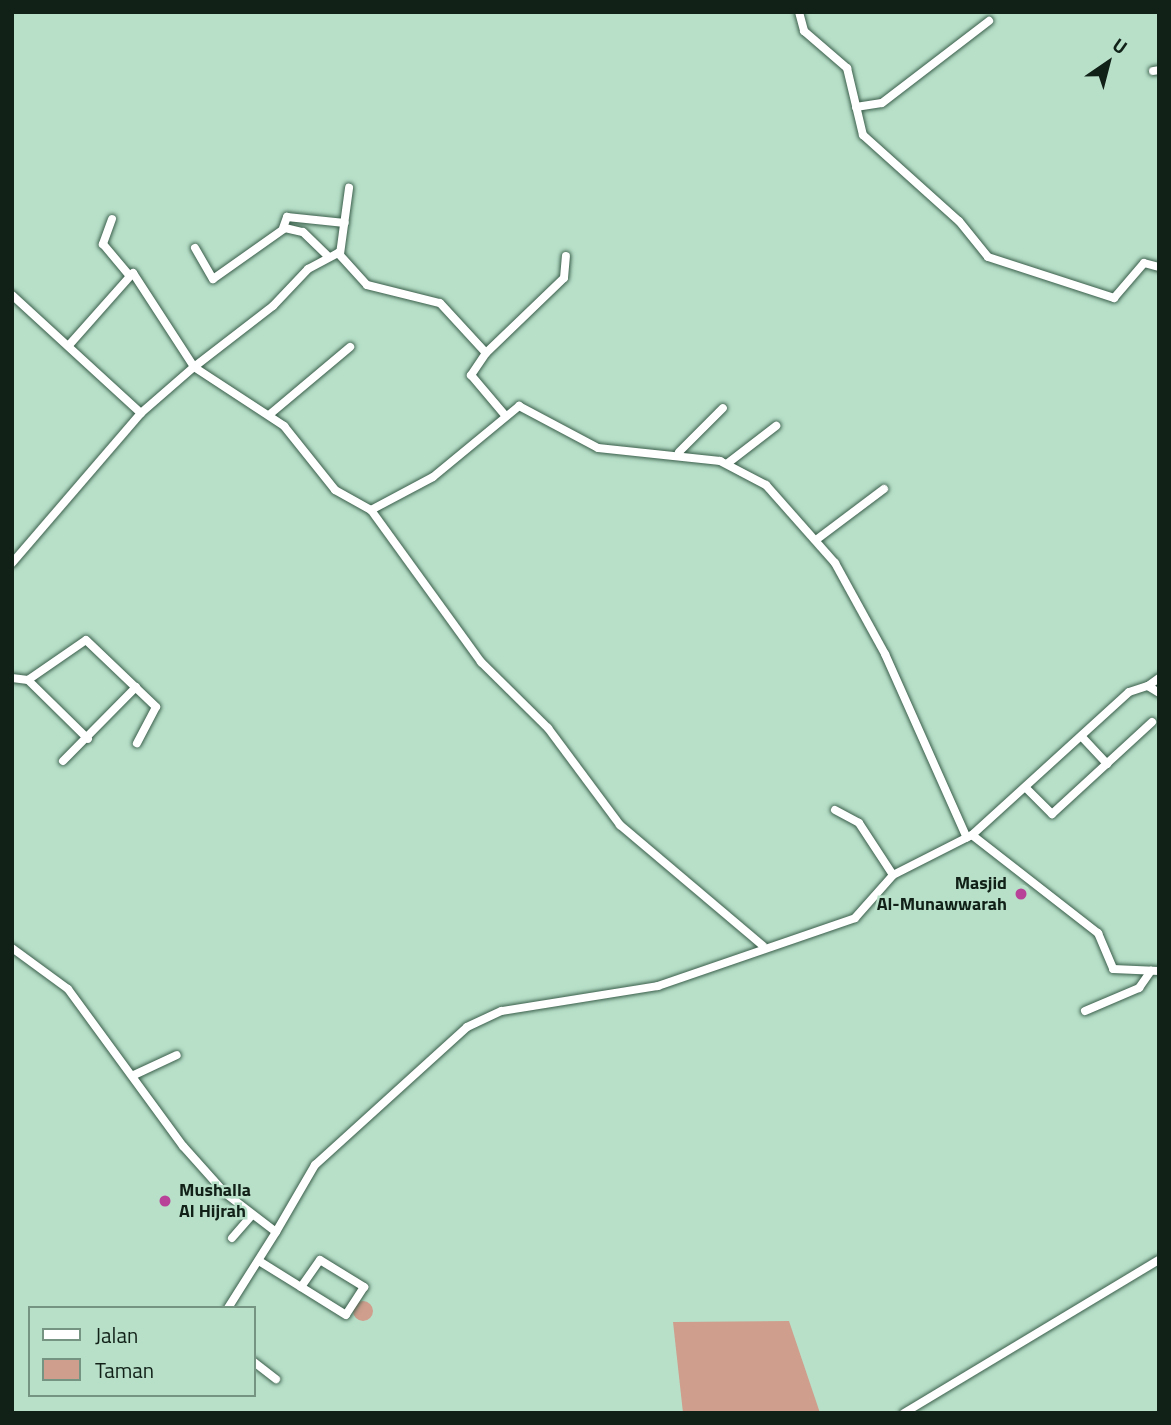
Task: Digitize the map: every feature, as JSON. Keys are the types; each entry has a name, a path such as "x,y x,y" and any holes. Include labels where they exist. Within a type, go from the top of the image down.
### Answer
{"street":[{"path":"799,12 804,31 847,68 863,135 988,257 1114,298 1144,263 1159,267"},
{"path":"856,107 882,103 989,21"},
{"path":"340,254 349,188"},
{"path":"195,248 215,279 283,228 286,217 345,223"},
{"path":"112,219 103,244 128,274 143,281 194,367 268,415 338,493 371,510 481,662 548,728 620,825 763,946"},
{"path":"283,228 303,232 329,257"},
{"path":"12,563 141,413 329,257 340,254"},
{"path":"340,254 367,285 435,298 486,353"},
{"path":"504,414 471,375 486,353 564,278 566,256"},
{"path":"70,344 128,274"},
{"path":"12,295 70,344 141,413"},
{"path":"268,415 350,347"},
{"path":"371,510 433,477 504,414 530,408 598,448 679,452 728,463 766,485 816,540 875,633 970,836 1098,933 1113,970 1155,971"},
{"path":"679,452 723,408"},
{"path":"728,463 776,426"},
{"path":"816,540 884,489"},
{"path":"28,680 81,639 136,687 156,712 137,743"},
{"path":"12,678 28,680 88,739"},
{"path":"229,1306 315,1165 467,1027 502,1011 658,986 763,946 859,915 893,875 970,836 1129,692 1148,686 1159,678"},
{"path":"1148,686 1159,693"},
{"path":"63,761 88,739 136,687"},
{"path":"1026,788 1051,815 1152,722"},
{"path":"1082,737 1107,764"},
{"path":"835,810 859,823 893,875"},
{"path":"12,948 60,980 134,1075 161,1120 251,1216 276,1232"},
{"path":"1085,1011 1139,988 1155,971"},
{"path":"134,1075 177,1055"},
{"path":"232,1238 251,1216"},
{"path":"259,1261 346,1315 364,1287 320,1260 301,1287"},
{"path":"904,1413 1159,1260"},
{"path":"256,1364 276,1379"}],"green space":[{"path":"363,1301 370,1304 373,1311 370,1318 363,1321 356,1318 353,1311 356,1304"},
{"path":"789,1321 820,1413 683,1413 673,1322"}],"place":[{"name":"Masjid Al-Munawwarah","path":"1021,894"},
{"name":"Mushalla Al Hijrah","path":"165,1201"}]}
